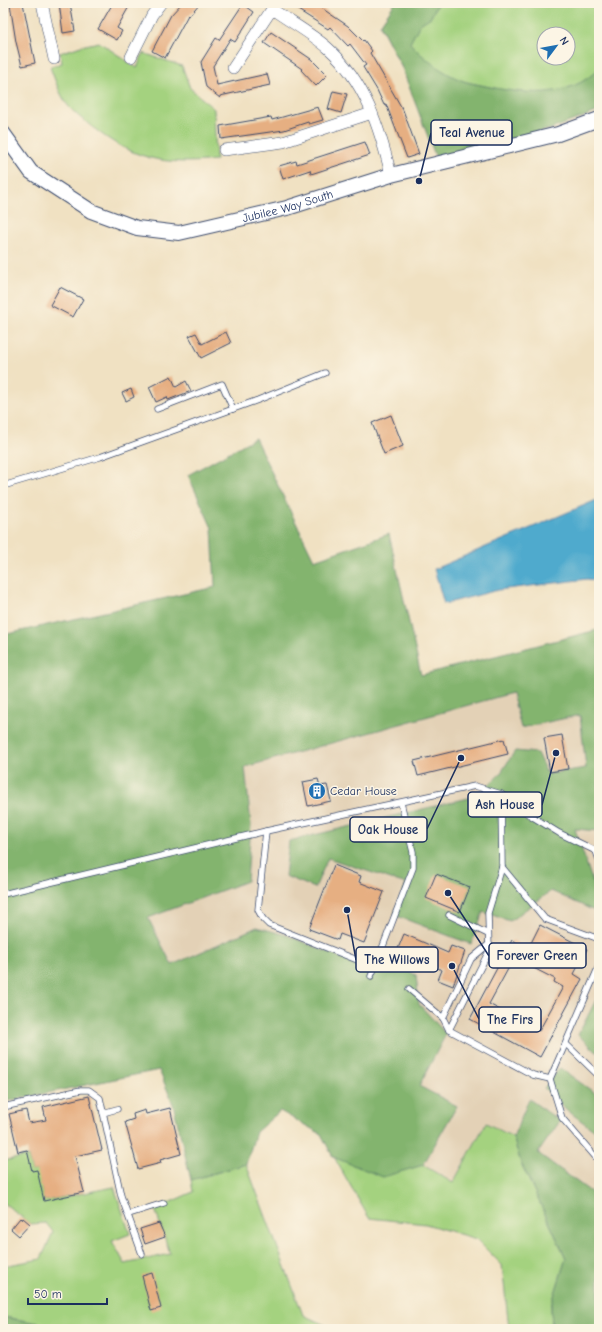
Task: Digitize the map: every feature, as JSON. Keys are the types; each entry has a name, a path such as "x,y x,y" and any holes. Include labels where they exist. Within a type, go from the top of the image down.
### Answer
{"street":[{"path":"42,3 54,59"},
{"path":"131,57 152,15 161,3"},
{"path":"233,68 272,9 327,47 347,68 363,93 372,113 385,148 391,175"},
{"path":"224,150 283,142 372,113"},
{"name":"Jubilee Way South","path":"3,133 31,172 91,212 137,228 179,233 287,208 391,175 558,134 599,120"}],"lane":[{"path":"3,486 100,456 233,409 325,373"},
{"path":"157,409 222,384 233,409"},
{"path":"3,894 266,831 475,786 500,794 528,814 559,833 598,851 599,860"},
{"path":"449,1030 489,951 488,913 502,867 500,794"},
{"path":"371,976 413,868 413,852 401,803"},
{"path":"266,831 258,910 263,919 269,925 375,967"},
{"path":"502,867 545,919 599,939"},
{"path":"449,915 488,934"},
{"path":"443,1018 471,958 489,944"},
{"path":"599,966 550,1079 562,1118 599,1161"},
{"path":"409,989 443,1018 449,1030 533,1075 550,1079"},
{"path":"566,1044 599,1076"},
{"path":"3,1107 73,1091 89,1090 100,1098 121,1196 142,1254"},
{"path":"103,1113 117,1109"},
{"path":"128,1214 164,1203"}],"shaded area":[{"path":"389,534 421,675 597,630 599,632 599,1329 509,1329 502,1265 489,1251 476,1239 426,1224 369,1218 321,1134 280,1111 159,1070 3,1102 3,635 215,587 314,561"}],"green space":[{"path":"395,3 599,3 599,111 402,68 380,25"},
{"path":"395,3 438,3 431,17 420,24 410,43 420,54 433,64 454,77 464,81 500,89 545,92 560,90 574,85 587,78 599,68 599,111 551,129 436,158 402,68 380,25"},
{"path":"99,42 137,68 143,53 182,66 190,88 214,109 216,160 180,162 149,158 135,153 106,137 72,111 61,94 50,67 62,63 60,53"},
{"path":"255,438 314,560 389,534 421,675 597,630 599,632 599,831 575,829 599,901 599,913 551,891 510,921 483,912 471,944 394,915 406,884 328,858 315,888 285,876 289,841 477,796 500,774 515,751 537,753 547,774 586,768 580,715 521,728 512,693 245,767 251,825 247,881 148,918 172,965 257,927 286,935 366,968 387,960 416,975 419,1004 446,1034 419,1086 457,1106 423,1165 383,1177 333,1157 321,1134 280,1111 256,1132 246,1164 191,1180 173,1104 159,1070 3,1102 3,635 215,587 212,528 188,475"},
{"path":"599,994 599,1054 578,1035"},
{"path":"560,1068 599,1096 599,1134 568,1111 544,1088"},
{"path":"529,1099 560,1121 538,1153 599,1198 599,1329 552,1329 551,1306 566,1258 521,1163 513,1137"},
{"path":"486,1123 513,1137 521,1163 566,1258 551,1306 552,1329 509,1329 502,1265 476,1239 426,1224 369,1218 334,1157 383,1176 423,1165 453,1183"},
{"path":"28,1156 32,1171 55,1166 40,1180 44,1201 114,1187 130,1234 112,1241 125,1264 170,1254 155,1209 193,1192 191,1180 246,1164 303,1315 334,1329 72,1329 3,1317 3,1266 41,1259 53,1232 46,1223 30,1224 3,1202 3,1161"},
{"path":"3,1317 72,1329 3,1329"}],"water":[{"path":"599,499 599,581 587,579 498,590 444,604 434,569"}],"building":[{"path":"23,3 35,63 22,66 16,42 10,4"},
{"path":"59,3 70,3 75,31 63,33"},
{"path":"113,3 131,3 117,28 122,31 117,40 98,29"},
{"path":"182,3 200,3 189,16 188,15 165,58 152,51 171,15"},
{"path":"287,3 314,3 348,26 363,41 364,40 372,51 370,53 403,110 419,154 407,158 386,104 384,105 363,67 366,65 350,44 348,46 330,27 328,29"},
{"path":"243,4 254,12 235,42 230,39 213,66 217,85 267,74 270,85 220,96 220,98 206,87 201,62 216,38 219,40"},
{"path":"271,32 311,59 327,75 316,86 301,70 302,69 264,43"},
{"path":"333,91 347,94 341,113 328,109"},
{"path":"318,107 323,120 309,124 308,122 284,130 221,139 220,126 271,117 272,120"},
{"path":"365,142 370,155 311,174 310,170 283,179 279,166 296,161 297,164"},
{"path":"60,287 83,299 73,317 50,305"},
{"path":"226,332 231,343 201,358 189,336 196,333 202,344"},
{"path":"171,376 176,387 186,381 191,391 168,400 167,397 156,402 149,387"},
{"path":"131,389 134,397 126,401 122,393"},
{"path":"391,415 403,446 384,454 372,423"},
{"path":"562,735 568,769 550,772 544,738"},
{"path":"504,739 508,754 418,776 414,761"},
{"name":"Cedar House","path":"318,779 320,786 327,785 331,801 308,806 303,782"},
{"path":"334,865 361,876 359,882 384,892 364,943 340,934 338,940 309,929"},
{"path":"436,874 470,887 460,912 426,898"},
{"path":"540,925 587,949 574,974 582,979 540,1057 470,1019 512,940 528,949","holes":["514,958 555,979 554,982 563,987 539,1031 489,1004"]},
{"path":"404,934 448,953 451,946 465,951 453,986 438,980 442,970 397,951"},
{"path":"89,1096 102,1150 75,1156 84,1192 44,1201 37,1170 32,1171 27,1150 18,1152 9,1114 26,1110 29,1123 46,1120 43,1107"},
{"path":"170,1108 181,1154 160,1160 161,1163 138,1169 125,1122 134,1119 133,1114 145,1110 146,1114"},
{"path":"20,1218 22,1220 23,1218 30,1224 19,1236 11,1229"},
{"path":"159,1223 165,1237 145,1244 140,1229"},
{"path":"152,1273 161,1308 151,1311 142,1276"}],"place":[{"name":"Teal Avenue","path":"419,181"},
{"name":"Ash House","path":"556,753"},
{"name":"Oak House","path":"461,758"},
{"name":"Cedar House","path":"317,791"},
{"name":"Forever Green","path":"448,893"},
{"name":"The Willows","path":"347,910"},
{"name":"The Firs","path":"452,966"}]}
